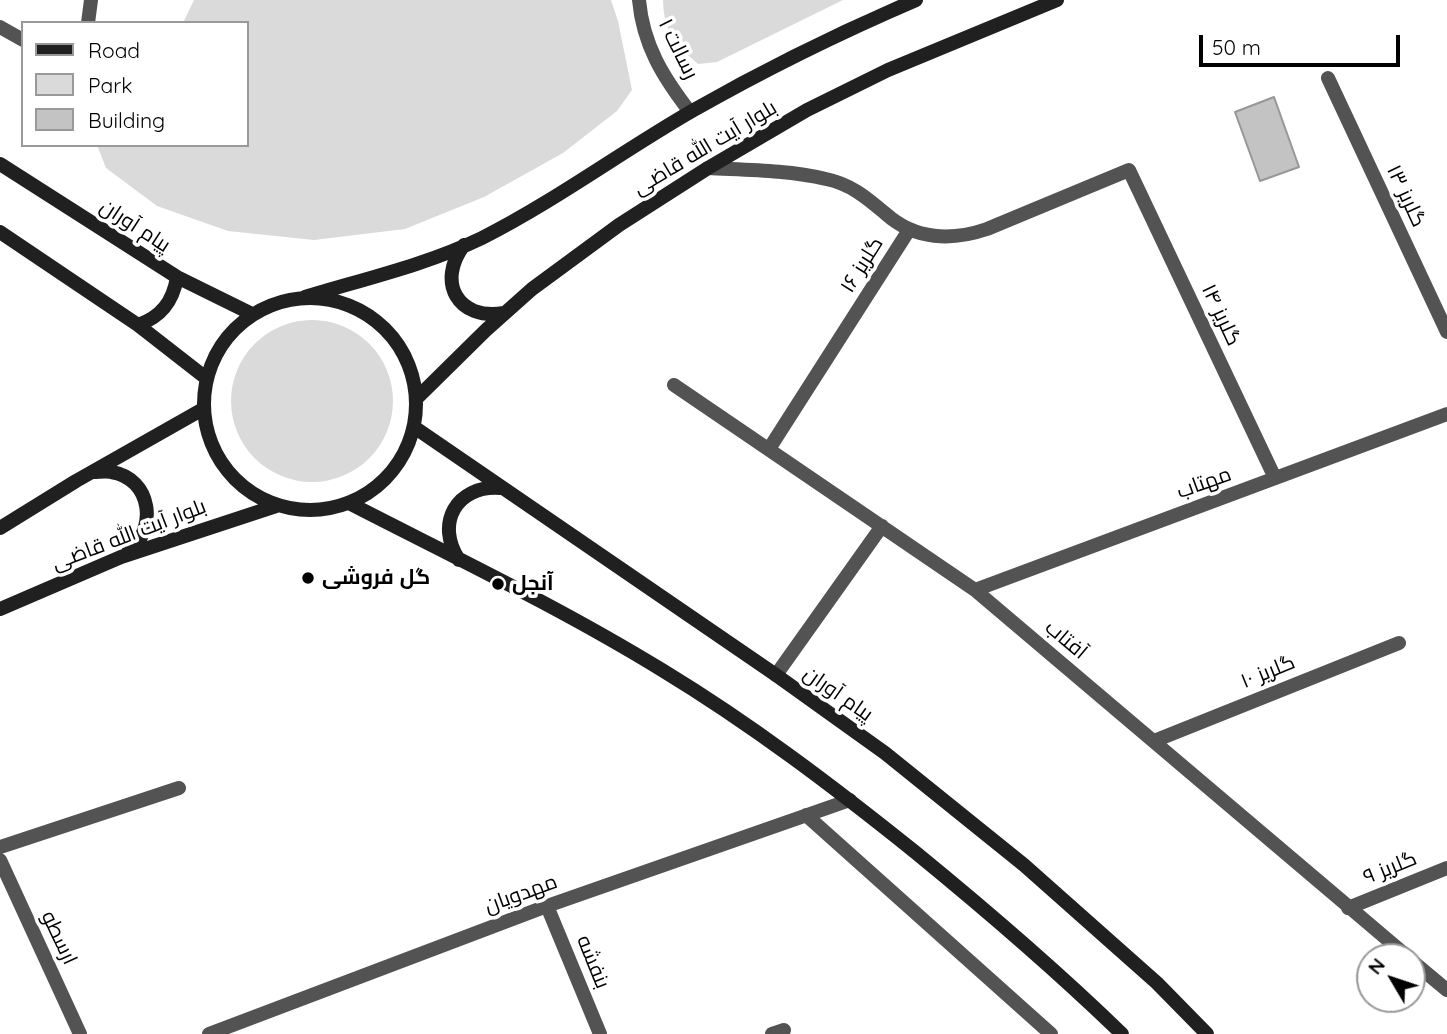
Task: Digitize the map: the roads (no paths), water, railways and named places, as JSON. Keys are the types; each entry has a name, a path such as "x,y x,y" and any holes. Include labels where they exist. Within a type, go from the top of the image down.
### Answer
{"main road":[{"name":"بلوار آیت ‌الله قاضی","path":"305,296 428,260 464,245 530,212 690,112 767,69 916,0"},
{"name":"بلوار آیت ‌الله قاضی","path":"417,398 504,313 554,272 619,225 708,168 807,110 888,69 1057,0"},
{"name":"پیام آوران","path":"0,164 177,278 252,314"},
{"path":"0,232 138,325 206,378"},
{"path":"464,245 451,270 451,283 456,296 465,306 477,313 491,316 504,313"},
{"path":"138,325 161,313 175,290 177,278"},
{"path":"305,296 338,300 369,314 393,336 410,365 417,398 414,428 405,452 391,473 372,491 349,503 313,511 276,506 247,491 225,469 209,441 203,410 206,378 216,353 232,331 252,314 277,302 305,296"},
{"path":"0,528 76,481 203,410"},
{"name":"پیام آوران","path":"414,428 776,675 885,753 1024,865 1157,984 1207,1034"},
{"path":"76,481 93,472 112,472 130,479 142,493 148,511 146,530 136,546 121,557"},
{"path":"459,560 451,548 448,535 454,508 463,498 475,491 488,487 502,489"},
{"path":"349,503 557,608 663,671 751,729 850,800 986,909 1122,1034"},
{"name":"بلوار آیت ‌الله قاضی","path":"0,609 121,557 276,506"}],"street":[{"path":"88,21 91,0"},
{"name":"رسالت ۱","path":"639,0 641,26 654,56 669,84 690,112"},
{"path":"0,27 21,39"},
{"name":"گلریز ۱۳","path":"1328,78 1447,332"},
{"path":"708,168 789,173 826,179 860,192 886,215 909,230"},
{"name":"گلریز ۱۶","path":"769,449 909,230 946,238 968,236 1129,170"},
{"name":"گلریز ۱۴","path":"1129,170 1275,478"},
{"name":"آفتاب","path":"674,385 975,590 1391,943"},
{"name":"مهتاب","path":"975,590 1447,414"},
{"path":"776,675 881,526"},
{"name":"گلریز ۱۰","path":"1153,741 1399,643"},
{"path":"0,847 179,788"},
{"name":"مهدویان","path":"209,1034 547,906 850,800"},
{"path":"806,815 1051,1034"},
{"name":"ارسطو","path":"0,860 5,886 80,1034"},
{"name":"گلریز ۹","path":"1348,908 1447,868"},
{"name":"بنفشه","path":"547,906 600,1034"},
{"path":"1426,973 1447,990"}],"place":[{"name":"گل فروشی","path":"308,578"},
{"name":"آنجل","path":"498,584"}]}
